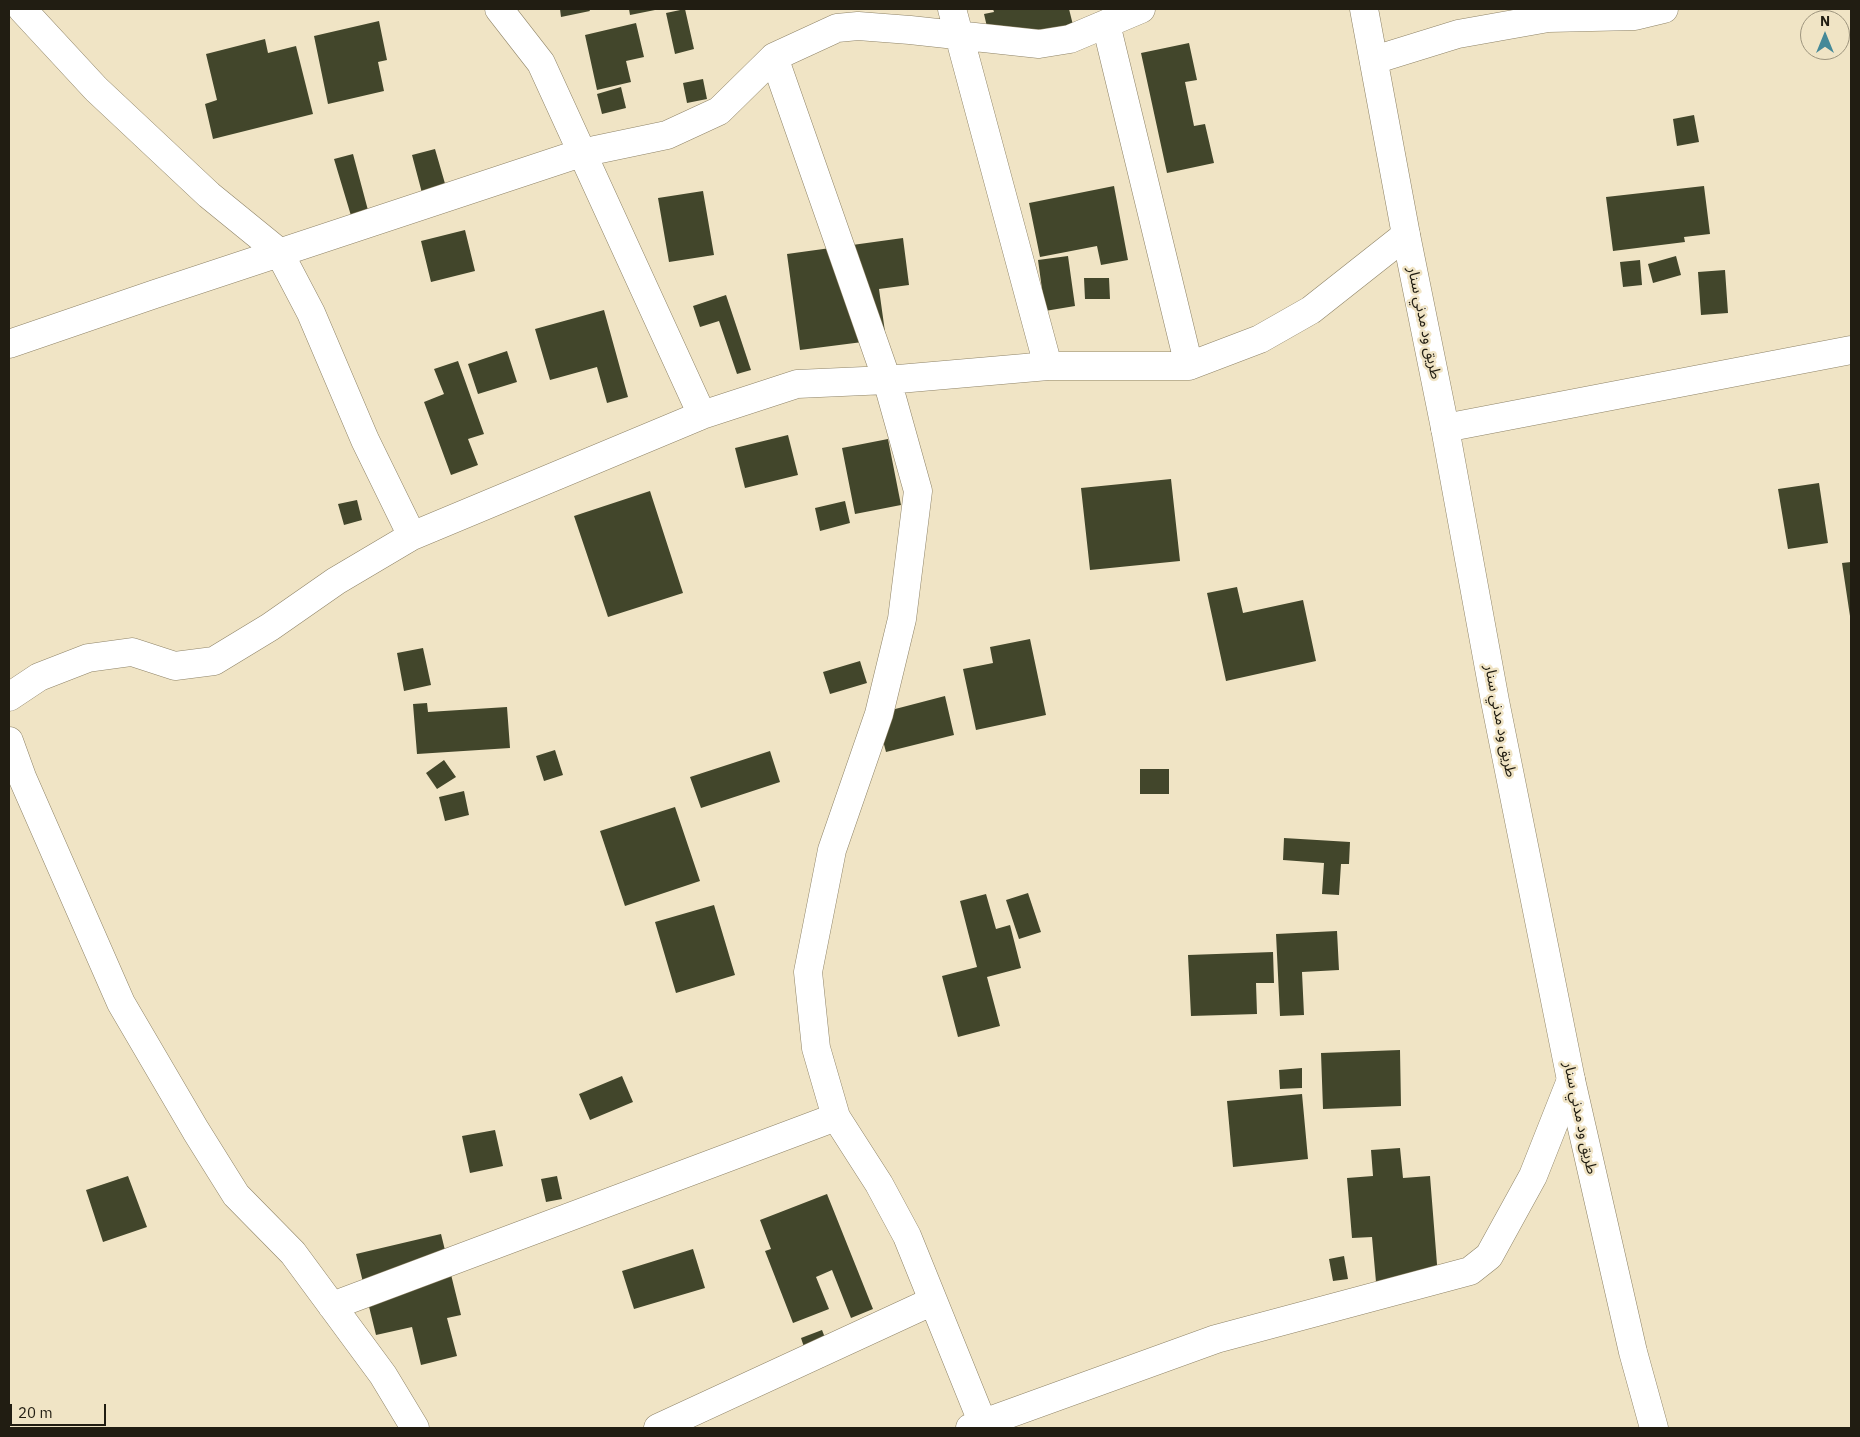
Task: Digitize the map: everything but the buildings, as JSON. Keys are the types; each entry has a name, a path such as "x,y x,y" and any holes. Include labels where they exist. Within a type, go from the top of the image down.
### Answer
{"main road":[{"path":"22,9 96,89 209,196 279,252 311,313 365,440 412,536"},
{"path":"499,9 541,63 702,415"},
{"path":"9,344 279,252 581,153 667,136 719,110 774,58 837,28 955,21 1039,44 1070,39 1141,9"},
{"name":"طريق ود مدني سنار","path":"1364,9 1406,235 1446,428 1495,701 1571,1080 1633,1352 1654,1428"},
{"path":"1374,60 1458,34 1548,18 1635,16 1664,9"},
{"path":"955,21 1048,366"},
{"path":"1106,24 1189,366"},
{"path":"774,58 887,380 918,490 902,620 879,714 832,850 808,972 816,1048 836,1117 879,1184 907,1236 933,1301 976,1426 1216,1339 1470,1271 1490,1256 1529,1184 1571,1080"},
{"path":"9,698 39,677 88,658 132,652 174,666 214,661 270,627 336,581 412,536 702,415 796,384 887,380 1048,366 1189,366 1260,339 1311,310 1406,235"},
{"path":"1446,428 1851,350"},
{"path":"9,741 22,777 121,1003 196,1131 236,1195 293,1253 383,1375 415,1428"},
{"path":"332,1306 836,1117"},
{"path":"658,1428 933,1301"}]}
